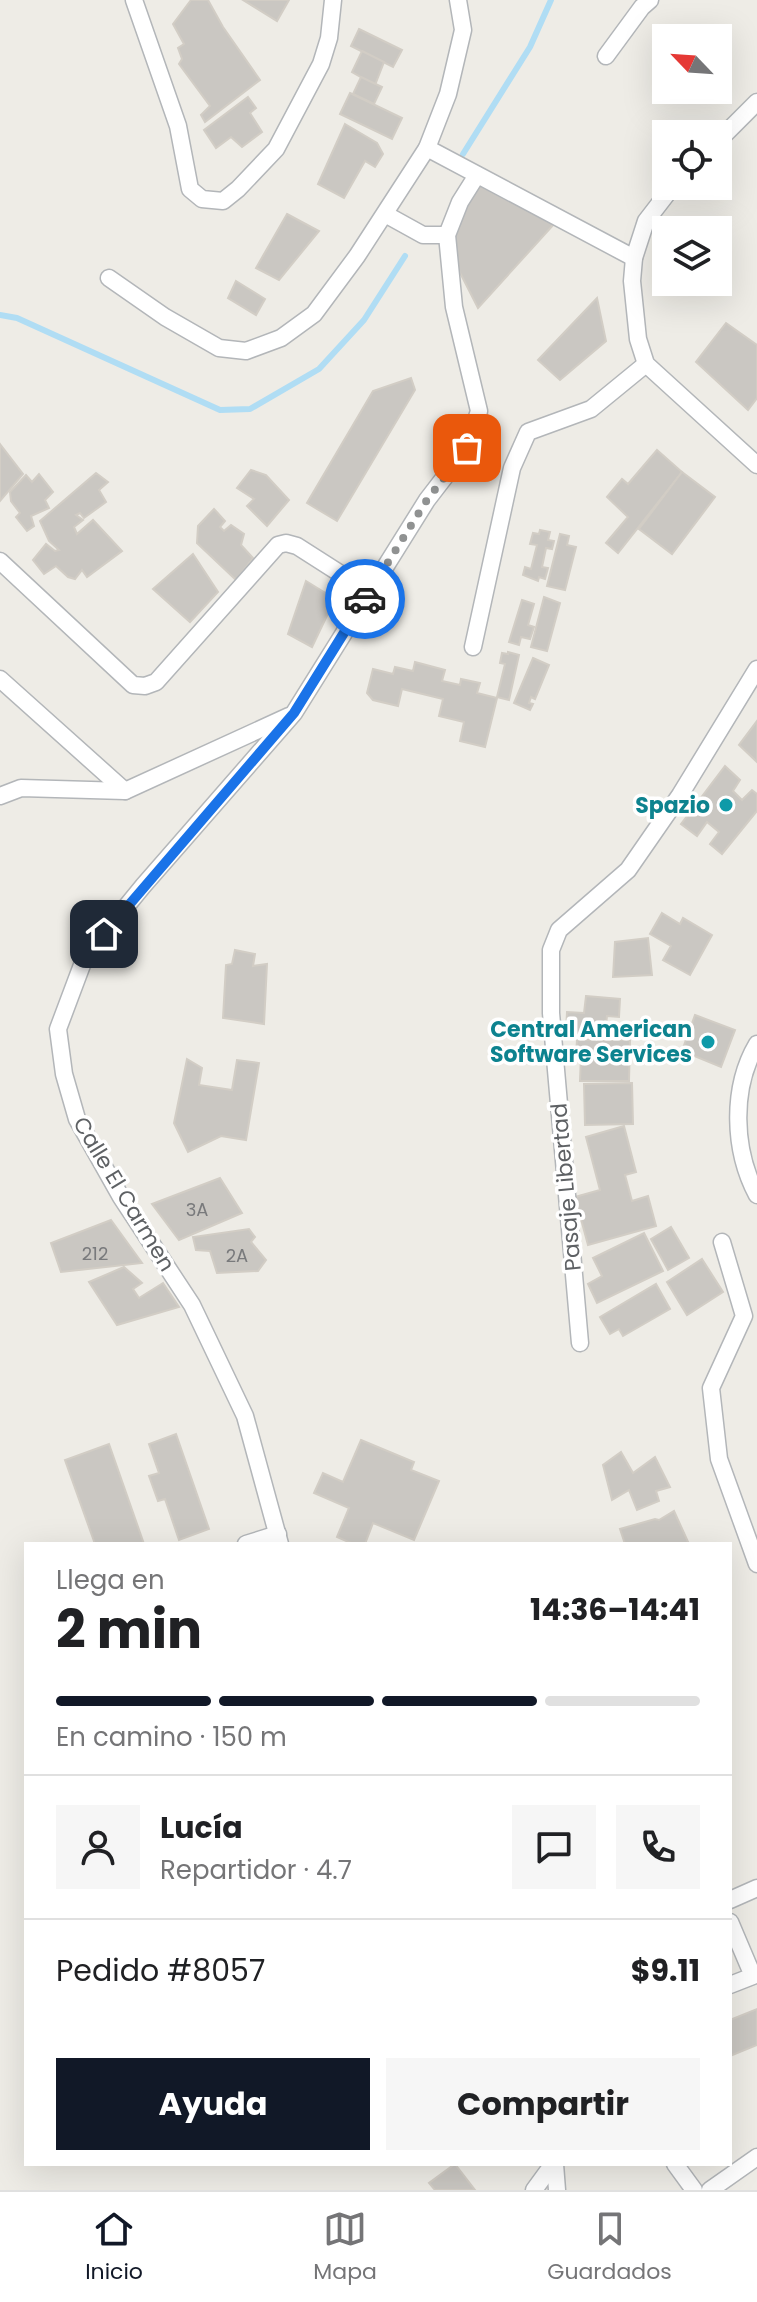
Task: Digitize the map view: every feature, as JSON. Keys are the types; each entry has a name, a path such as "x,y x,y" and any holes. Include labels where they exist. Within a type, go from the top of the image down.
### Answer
{"street":[{"path":"134,0 178,126 190,189 202,199 223,201 276,149 321,64 329,38 333,0"},
{"path":"109,278 165,317 219,348 246,351 281,338 314,314 385,214 427,148 448,94 463,30 458,0"},
{"path":"606,56 650,0"},
{"path":"732,127 757,102"},
{"path":"427,148 634,258"},
{"path":"385,214 423,235 447,235 460,202 477,175"},
{"path":"662,200 646,221 634,258 632,281 638,339 646,364 754,454"},
{"name":"Calle El Carmen","path":"279,1539 245,1416 192,1305 121,1197 77,1119 64,1074 58,1029 85,957 294,713 427,500 467,448 479,411 454,307 447,235"},
{"path":"473,647 512,468 528,432 591,409 646,364"},
{"path":"0,561 133,685 145,686 156,682 278,545 286,543 297,546 369,592"},
{"name":"Pasaje Libertad","path":"580,1343 551,1013 551,950 559,930 628,870 680,795 757,669"},
{"path":"0,679 125,791"},
{"path":"0,796 21,788 125,791 294,713"},
{"path":"757,1044 744,1073 739,1097 742,1150 757,1195"},
{"path":"722,1242 744,1316 711,1388 719,1459 757,1564"},
{"path":"259,1542 279,1539"},
{"path":"732,1899 757,1888"},
{"path":"732,1927 753,1976 732,1984"},
{"path":"710,2190 757,2157"},
{"path":"534,2190 552,2166"},
{"path":"554,2166 557,2190"},
{"path":"676,2166 694,2190"}],"building":[{"path":"191,0 208,0 260,80 205,122 201,115 210,106 179,64 182,59 178,48 184,44 173,24"},
{"path":"243,0 289,0 277,21"},
{"path":"359,29 402,50 393,67 351,46"},
{"path":"362,51 384,62 375,85 352,72"},
{"path":"361,77 382,87 374,104 353,94"},
{"path":"350,93 402,118 392,139 340,114"},
{"path":"248,97 256,108 250,113 262,132 242,147 231,137 216,148 204,130"},
{"path":"345,124 377,143 383,154 375,167 365,161 344,198 318,184"},
{"path":"479,180 555,223 478,308 455,263 451,237"},
{"path":"287,214 319,231 279,280 256,268"},
{"path":"236,281 265,299 256,315 228,298"},
{"path":"597,298 606,341 560,380 538,360"},
{"path":"726,323 757,345 757,398 748,410 696,362"},
{"path":"411,378 415,390 337,521 307,503 373,391"},
{"path":"0,444 23,474 0,501"},
{"path":"657,450 682,472 618,553 606,543 628,517 607,497 622,479 628,484"},
{"path":"251,470 266,475 289,500 267,526 247,506 254,499 237,488"},
{"path":"682,472 715,497 672,554 639,529"},
{"path":"96,473 108,482 99,490 106,502 84,518 80,513 76,515 83,520 74,527 77,534 93,520 122,551 87,577 82,570 75,579 68,577 56,566 44,574 33,560 46,544 55,551 59,550 49,541 40,521"},
{"path":"39,474 53,492 45,500 49,508 31,516 34,526 27,531 16,517 20,513 11,501 10,492 26,475 32,482"},
{"path":"214,509 225,521 220,527 224,531 231,525 244,534 241,545 253,558 236,580 197,543 198,526"},
{"path":"540,530 550,532 548,540 554,541 552,549 546,548 542,567 548,568 545,579 539,577 538,581 523,575 525,567 531,569 537,545 530,544 533,533 539,534"},
{"path":"560,534 569,536 567,545 576,547 565,590 547,586"},
{"path":"193,554 218,592 190,622 153,589"},
{"path":"306,581 335,599 312,647 288,634"},
{"path":"544,597 560,603 547,651 531,647"},
{"path":"522,600 534,604 528,625 534,627 530,639 521,637 519,645 509,642"},
{"path":"502,653 519,655 509,700 497,697 505,664 500,663"},
{"path":"533,658 549,665 535,699 531,697 529,703 533,704 530,710 514,703"},
{"path":"415,662 445,670 442,681 460,685 461,679 480,683 477,693 497,698 485,747 460,741 464,722 439,716 443,699 402,689 398,706 373,700 367,693 373,669 393,674 395,667 413,671"},
{"path":"757,721 757,762 739,745"},
{"name":"Spazio","path":"725,766 740,780 733,791 742,800 752,790 757,794 757,811 722,854 710,844 719,832 707,822 697,836 681,824"},
{"path":"662,913 680,924 683,918 712,935 690,975 663,960 671,946 650,934"},
{"path":"648,938 652,975 613,977 615,942"},
{"path":"235,950 255,954 253,966 267,964 264,1024 223,1018 226,965 232,964"},
{"path":"586,996 620,999 619,1017 607,1016 605,1035 566,1032 567,1012 584,1013"},
{"name":"Central American Software Services","path":"695,1015 735,1030 721,1067 682,1051"},
{"path":"577,1040 630,1040 629,1081 580,1081 581,1055 576,1055"},
{"path":"187,1059 202,1068 199,1085 232,1090 237,1060 259,1063 246,1140 221,1136 188,1152 174,1123"},
{"path":"632,1083 633,1124 585,1125 584,1084"},
{"path":"624,1126 636,1172 625,1175 632,1201 648,1196 656,1226 588,1245 575,1197 600,1190 586,1137"},
{"path":"220,1178 242,1213 179,1240 152,1204"},
{"path":"111,1220 142,1263 61,1272 51,1243"},
{"path":"671,1227 689,1258 668,1270 651,1239"},
{"path":"249,1229 255,1237 251,1242 266,1260 258,1271 217,1273 210,1251 196,1250 193,1237"},
{"path":"644,1233 663,1271 597,1303 588,1284 602,1276 593,1258"},
{"path":"702,1259 723,1292 687,1315 667,1282"},
{"path":"124,1267 142,1283 133,1289 139,1298 163,1283 179,1307 117,1325 89,1282"},
{"path":"656,1284 670,1309 623,1336 619,1329 610,1334 600,1317"},
{"path":"176,1434 209,1529 179,1540 165,1499 158,1501 149,1476 159,1473 149,1444"},
{"path":"361,1440 414,1462 411,1470 439,1481 414,1540 373,1523 366,1542 348,1542 337,1537 349,1508 314,1493 323,1473 343,1482"},
{"path":"109,1444 143,1542 94,1542 65,1460"},
{"path":"621,1452 633,1473 655,1457 670,1487 656,1491 659,1501 637,1510 629,1490 612,1500 603,1465"},
{"path":"674,1511 688,1542 624,1542 620,1529 659,1520"},
{"path":"757,2009 757,2045 732,2055 732,2019"},
{"path":"457,2166 475,2190 435,2190 429,2183"}],"waterway":[{"path":"463,154 530,47 551,0"},
{"path":"0,315 17,318 220,410 250,409 319,369 364,320 405,256"}],"way so far":[{"path":"365,599 427,500 467,448"}],"place":[{"name":"Spazio","path":"726,805"},
{"name":"Central American Software Services","path":"708,1042"}],"route":[{"path":"104,934 294,713 365,599"}]}
